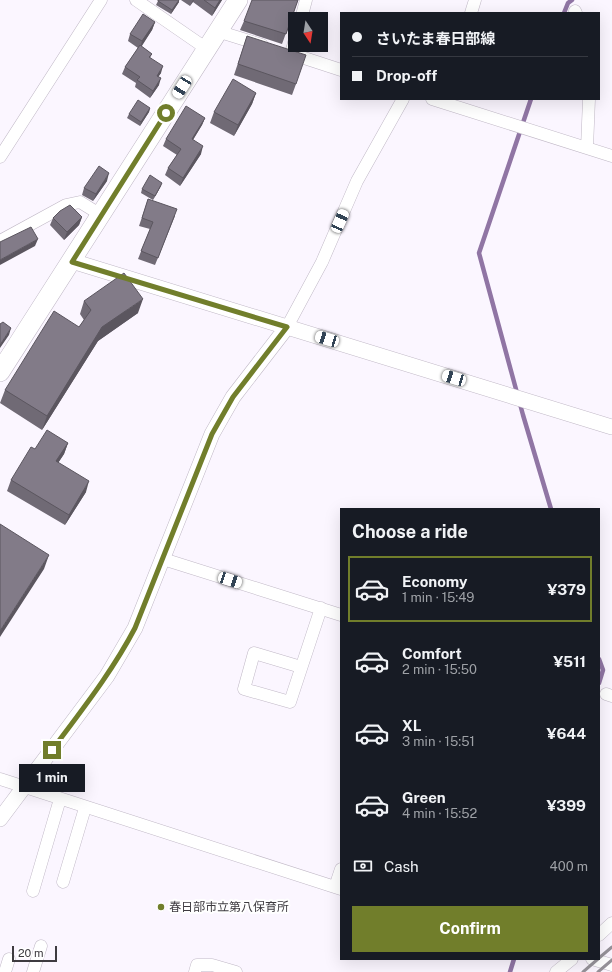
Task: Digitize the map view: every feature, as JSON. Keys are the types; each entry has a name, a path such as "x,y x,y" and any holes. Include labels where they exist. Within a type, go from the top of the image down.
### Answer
{"main road":[{"path":"0,372 72,262 238,0"}],"street":[{"path":"0,156 101,0"},
{"path":"136,0 207,48"},
{"path":"303,12 306,0"},
{"path":"471,12 475,0"},
{"path":"217,31 340,70"},
{"path":"0,819 107,676 124,648 135,628 212,434 233,397 287,327 322,262 357,181 402,100"},
{"path":"435,100 612,156"},
{"path":"587,148 589,100"},
{"path":"0,240 66,205 80,202 101,215"},
{"path":"72,262 612,427"},
{"path":"163,559 340,615"},
{"path":"301,666 254,653 244,689 290,702 321,608"},
{"path":"0,780 338,888 340,875"},
{"path":"33,891 60,799"},
{"path":"63,882 85,808"},
{"path":"600,934 612,923"},
{"path":"33,972 41,946"},
{"path":"5,972 9,959"},
{"path":"556,972 571,960"},
{"path":"595,960 612,966"},
{"path":"195,972 197,965 212,965 236,972"}],"building":[{"path":"158,0 179,0 172,10"},
{"path":"204,0 220,0 215,8"},
{"path":"252,0 298,0 294,12 288,12 288,28 286,34 244,21"},
{"path":"143,14 155,22 142,41 130,34"},
{"path":"247,36 288,49 288,52 297,52 306,55 296,84 238,64"},
{"path":"140,45 152,54 149,57 163,66 157,76 161,78 153,91 137,80 140,77 125,67"},
{"path":"233,79 256,93 238,125 214,112"},
{"path":"138,100 150,108 141,122 129,114"},
{"path":"186,106 205,118 192,139 203,146 183,178 168,168 181,149 166,139"},
{"path":"99,166 109,173 96,194 84,188"},
{"path":"150,175 162,183 155,196 142,189"},
{"path":"148,199 177,209 158,258 141,251 153,222 142,218"},
{"path":"70,205 82,217 67,232 53,218 60,211"},
{"path":"31,227 38,239 0,260 0,242"},
{"path":"124,273 143,299 102,327 47,416 5,390 54,311 79,327 91,310 84,301"},
{"path":"3,322 11,328 0,345 0,324"},
{"path":"47,430 68,443 56,461 89,481 69,515 11,480 31,447 35,449"},
{"path":"0,524 49,555 0,631"}],"waterway":[{"path":"564,12 568,3 572,0"},
{"path":"531,100 479,253 523,415 551,508"},
{"path":"600,662 603,670 600,680"},
{"path":"510,972 514,960"}],"railway":[{"path":"600,957 612,947"},
{"path":"583,972 597,960"},
{"path":"598,972 612,960"}],"place":[{"name":"春日部市立第八保育所","path":"161,907"}],"route":[{"path":"52,750 107,676 135,628 163,559 193,478 212,434 233,397 287,327 72,262 166,113"}]}
